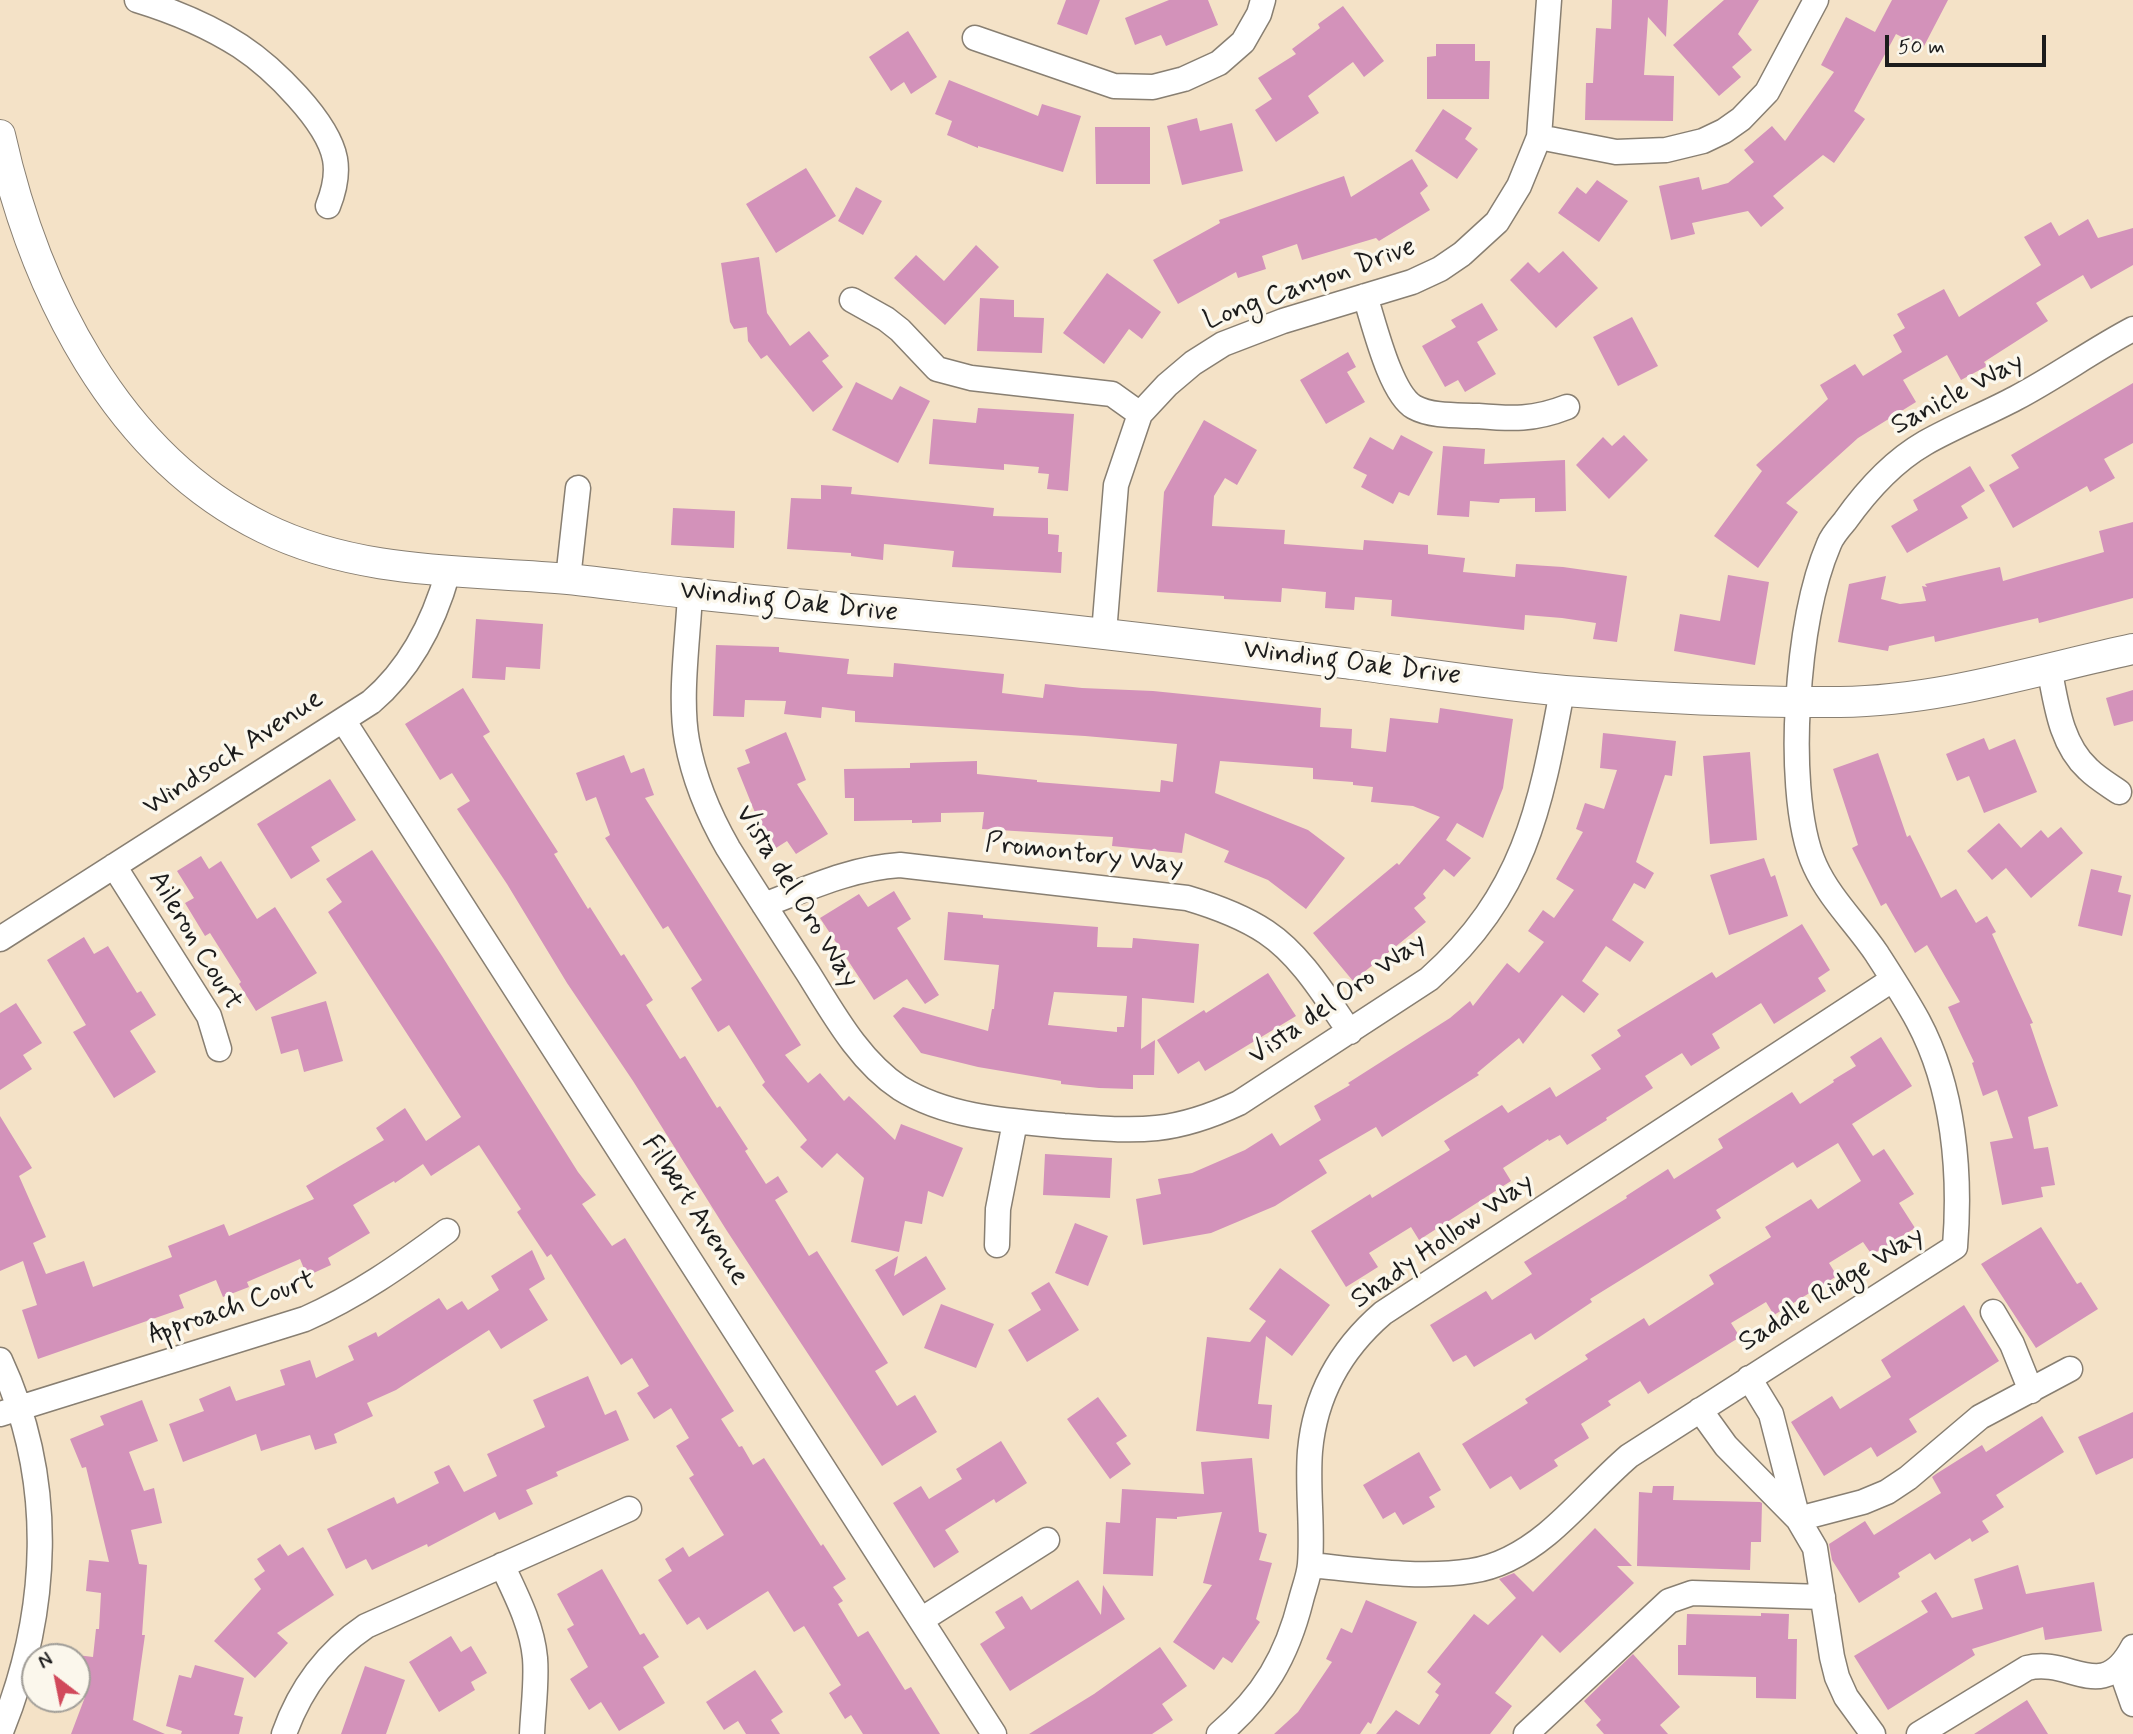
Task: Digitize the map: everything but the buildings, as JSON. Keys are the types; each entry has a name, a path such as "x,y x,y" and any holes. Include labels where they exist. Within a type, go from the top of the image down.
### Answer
{"street":[{"path":"138,0 197,22 242,47 305,104 322,128 335,160 334,192 328,206"},
{"path":"975,38 1114,86 1153,87 1184,79 1219,63 1243,42 1259,14 1263,0"},
{"name":"Long Canyon Drive","path":"1104,633 1116,485 1140,414 1167,385 1223,344 1283,321 1412,282 1440,269 1497,222 1510,204 1539,137 1549,0"},
{"path":"1539,137 1616,152 1666,150 1703,141 1724,131 1741,119 1767,92 1816,0"},
{"name":"Winding Oak Drive","path":"2,153 33,250 63,316 104,383 144,435 169,462 231,510 265,529 339,556 378,564 447,572 568,579 690,594 1104,633 1562,691 1798,702 1882,700 1958,691 2049,667 2133,649"},
{"path":"1365,296 1393,381 1414,407 1432,412 1524,420 1549,415 1567,407"},
{"path":"852,300 900,330 937,369 971,378 1112,394 1140,414"},
{"name":"Sanicle Way","path":"1798,702 1799,672 1814,591 1829,542 1875,482 1896,462 1925,443 2040,385 2133,329"},
{"path":"568,579 578,488"},
{"name":"Windsock Avenue","path":"0,939 343,720 385,690 407,663 430,622 447,572"},
{"name":"Vista del Oro Way","path":"690,594 685,696 687,739 696,776 711,818 764,905 846,1033 876,1068 900,1087 925,1100 981,1117 1015,1122 1141,1131 1183,1125 1239,1104 1429,979 1454,956 1489,913 1506,885 1536,812 1562,691"},
{"path":"2049,667 2059,715 2070,746 2087,768 2119,792"},
{"name":"Saddle Ridge Way","path":"1310,1565 1373,1571 1471,1571 1513,1558 1545,1536 1604,1477 1629,1457 1955,1247 1958,1203 1945,1095 1919,1022 1877,954 1833,895 1815,865 1805,830 1799,786 1795,747 1798,702"},
{"name":"Filbert Avenue","path":"343,720 994,1734"},
{"name":"Promontory Way","path":"764,905 870,867 900,865 1187,898 1228,911 1266,932 1300,964 1350,1032"},
{"name":"Aileron Court","path":"114,866 209,1016 219,1049"},
{"name":"Shady Hollow Way","path":"1219,1734 1275,1673 1288,1646 1310,1565 1310,1452 1315,1420 1322,1394 1336,1367 1366,1327 1394,1306 1892,980"},
{"path":"997,1245 998,1209 1015,1122"},
{"name":"Approach Court","path":"9,1412 305,1319 374,1284 447,1231"},
{"path":"1993,1312 2012,1344 2031,1391"},
{"path":"0,1360 9,1412 30,1453 38,1501 40,1549 37,1598 26,1658 17,1693 0,1734"},
{"path":"1798,1519 1863,1503 1887,1492 1908,1478 1980,1417 2070,1369"},
{"path":"1749,1378 1771,1414 1798,1519"},
{"path":"1700,1410 1726,1446 1798,1519 1815,1548 1837,1677 1846,1697 1873,1734"},
{"path":"284,1734 304,1689 324,1661 351,1636 382,1617 629,1509"},
{"path":"921,1620 1047,1540"},
{"path":"502,1565 523,1611 533,1642 535,1680 532,1734"},
{"path":"1526,1734 1669,1601 1692,1593 1823,1597"},
{"path":"1919,1734 2027,1668 2041,1665 2055,1666 2071,1674 2087,1677 2102,1675 2126,1657 2133,1704"}]}
